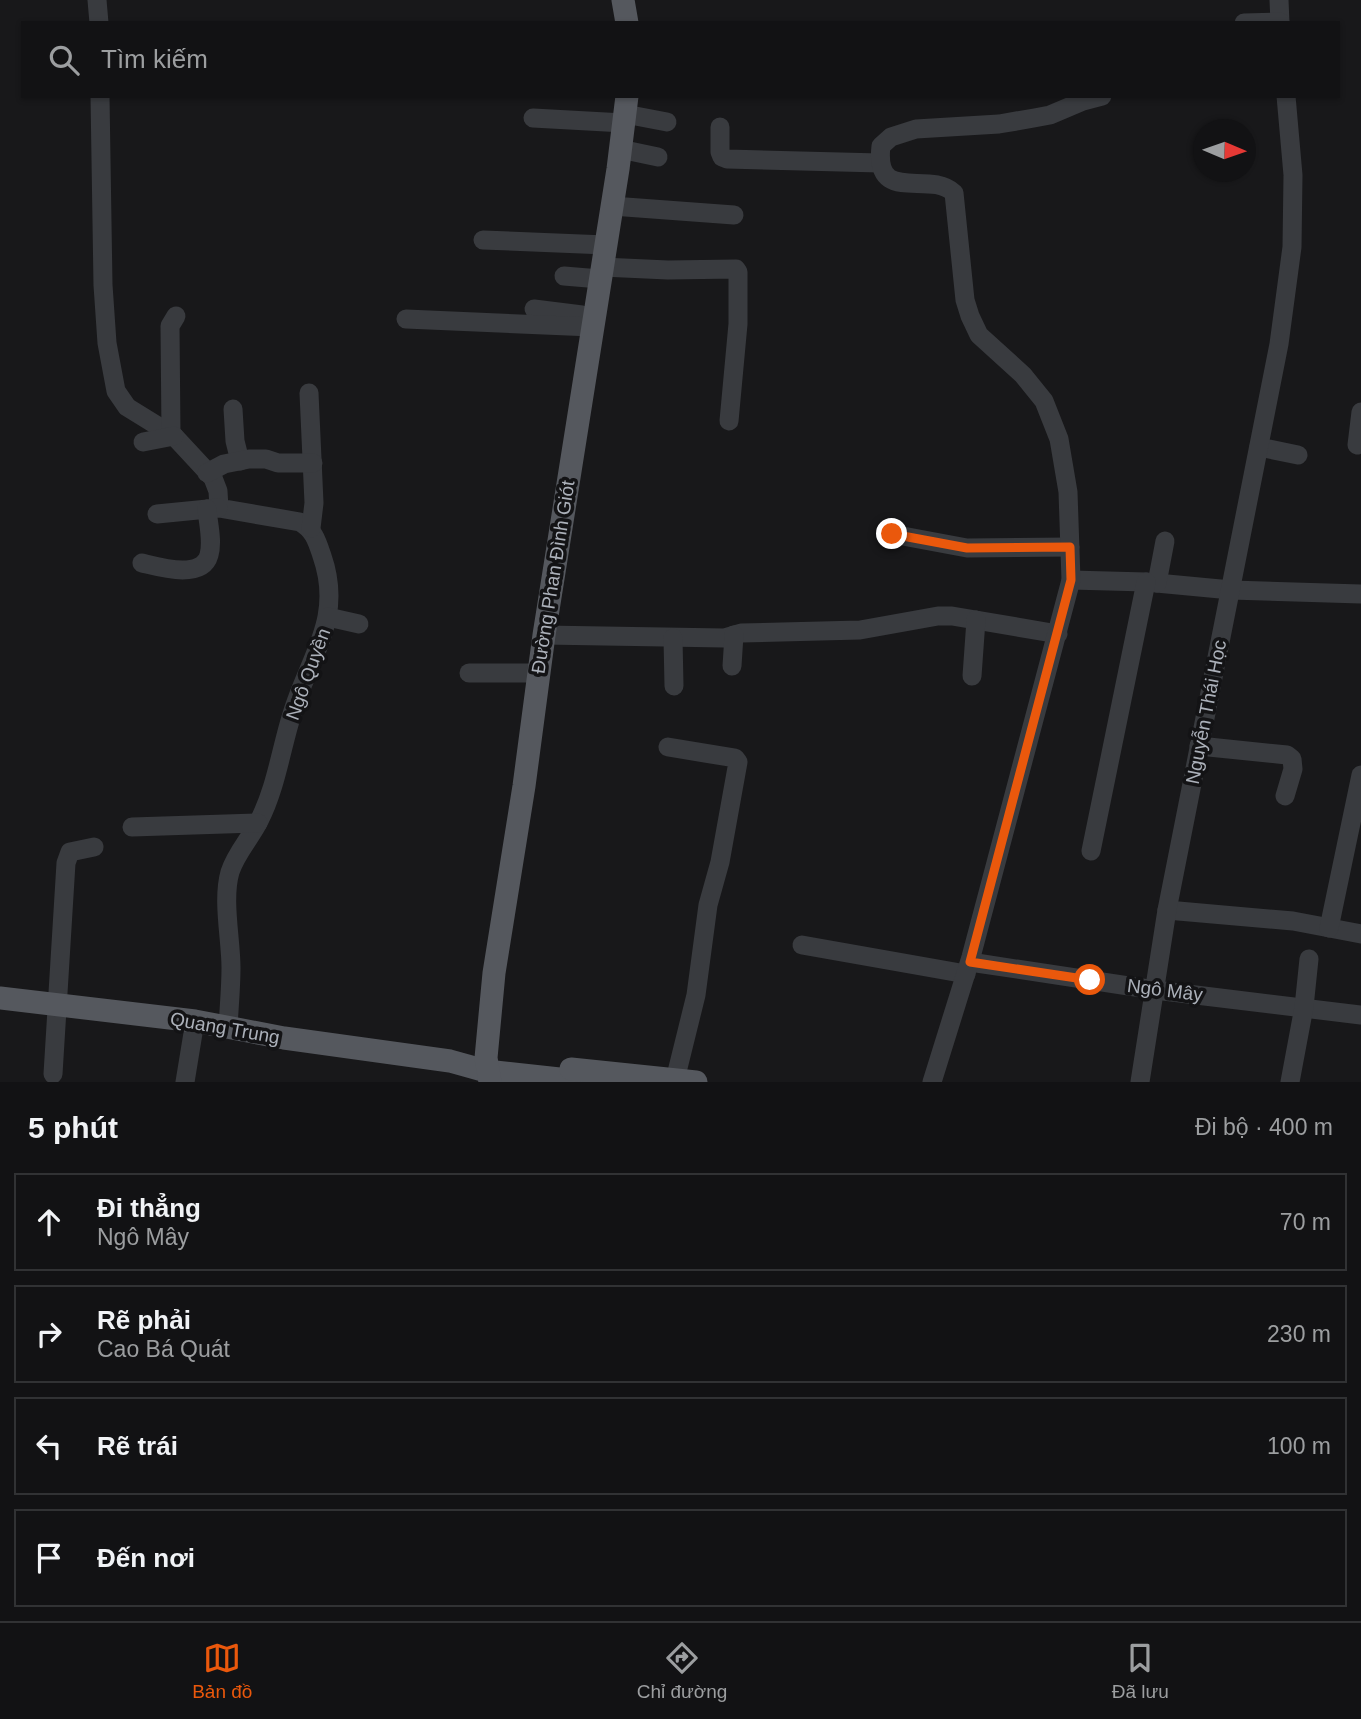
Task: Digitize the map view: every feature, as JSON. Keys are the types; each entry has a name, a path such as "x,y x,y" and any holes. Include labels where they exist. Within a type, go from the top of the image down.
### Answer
{"main road":[{"path":"623,0 627,21"},
{"name":"Đường Phan Đình Giót","path":"487,1070 495,973 538,673 625,111"},
{"name":"Quang Trung","path":"0,998 195,1021 321,1044 450,1061 487,1070 587,1082"},
{"name":"Quang Trung","path":"487,1070 686,1081"}],"street":[{"path":"97,0 99,21"},
{"path":"1279,0 1280,21"},
{"path":"100,98 103,285 116,391 127,407 173,435 216,484 209,557 188,570 174,571 142,563"},
{"path":"932,1082 968,968 1071,580 1068,492 1059,439 1044,401 1023,375 979,335 970,316 965,300 954,193 937,185 893,180 881,170 881,146 891,137 916,129 999,124 1034,118 1050,115 1094,98"},
{"name":"Nguyễn Thái Học","path":"1140,1082 1167,910 1279,344 1292,236 1293,174 1286,98"},
{"path":"533,118 625,111 667,122"},
{"path":"720,127 720,152 722,157 727,159 880,163"},
{"path":"621,149 658,157"},
{"path":"612,206 734,215"},
{"path":"482,240 602,263 668,270 736,269 738,324 729,421"},
{"path":"564,276 602,263"},
{"path":"534,309 593,322"},
{"path":"173,435 170,326 176,317"},
{"path":"407,319 593,322"},
{"path":"156,514 213,508 300,522 311,528 314,503 309,393"},
{"path":"233,409 235,441 240,461"},
{"path":"1357,445 1361,412"},
{"path":"143,442 173,435"},
{"path":"1259,447 1298,455"},
{"path":"207,473 224,464 240,461 266,459 278,463 313,463"},
{"name":"Ngô Quyền","path":"228,1027 231,969 228,886 236,858 268,802 293,710 328,617 330,598 326,568 311,528"},
{"path":"892,534 967,548 1070,547"},
{"path":"1091,851 1152,582 1165,541"},
{"path":"1071,580 1152,582 1231,590 1361,594"},
{"path":"544,635 724,638 741,633 860,629 938,616 1058,634"},
{"path":"328,617 359,624"},
{"path":"972,676 976,620"},
{"path":"732,666 734,635"},
{"path":"673,638 674,686"},
{"path":"470,673 538,673"},
{"path":"1199,746 1287,755 1292,759 1293,769 1285,796"},
{"path":"668,747 735,758 738,762 720,862 708,905 686,1081"},
{"path":"1329,928 1361,775"},
{"path":"132,827 258,823"},
{"path":"53,1074 66,863 70,852 94,847"},
{"path":"1167,910 1293,920 1361,934"},
{"name":"Ngô Mây","path":"802,945 968,968 1361,1015"},
{"path":"1290,1082 1304,1007 1309,959"},
{"path":"185,1082 195,1021"}],"route":[{"path":"892,534 967,548 1070,547 1071,580 1058,634 970,962 1090,980"}]}
